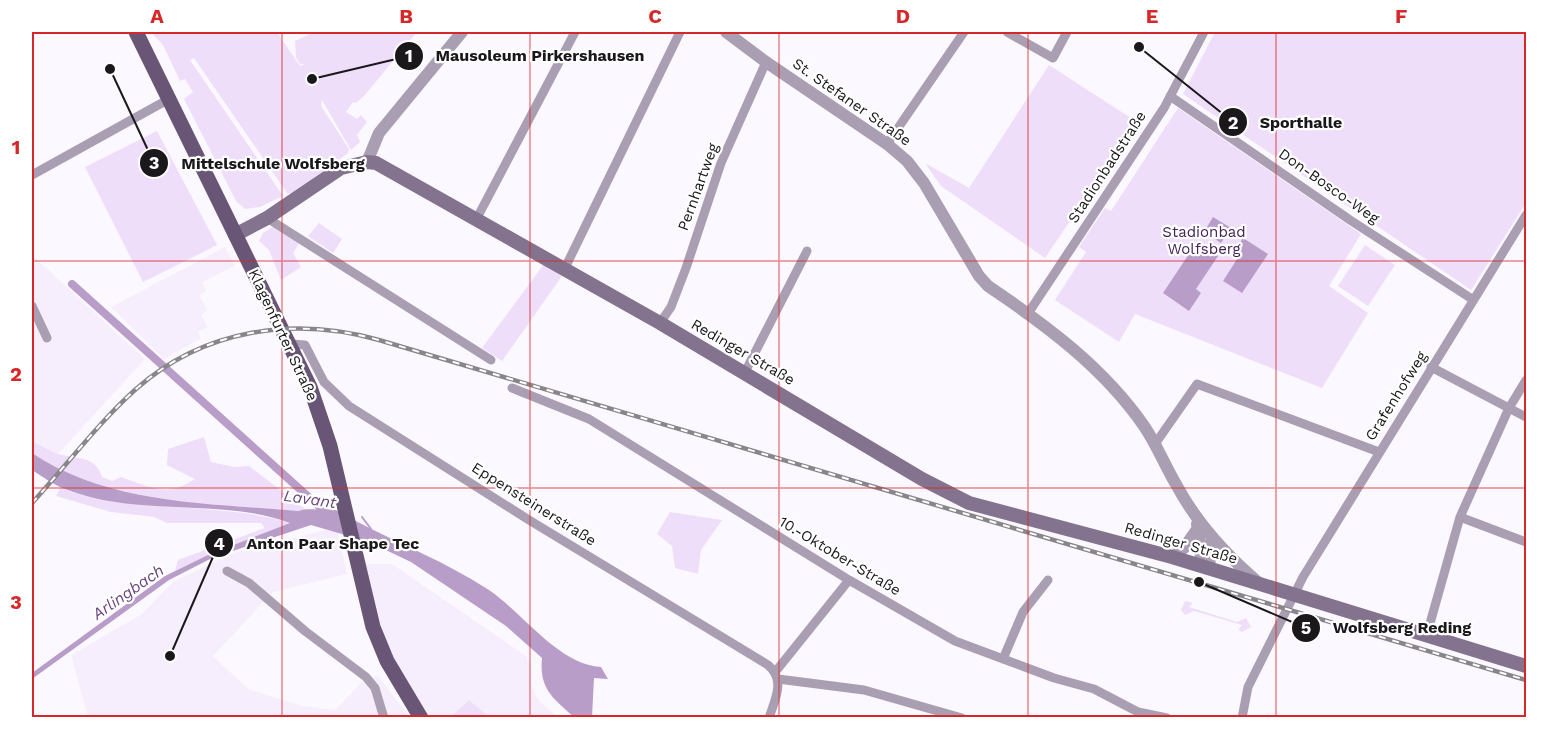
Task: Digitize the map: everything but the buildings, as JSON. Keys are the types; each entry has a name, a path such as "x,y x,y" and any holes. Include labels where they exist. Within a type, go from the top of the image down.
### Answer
{"main road":[{"name":"Klagenfurter Straße","path":"136,32 291,344 310,387 327,437 368,610 381,646 421,717"},
{"path":"235,235 267,218 341,168 367,162"},
{"name":"Redinger Straße","path":"367,162 383,167 477,218 660,322 922,479 969,503 1205,566 1260,584"},
{"name":"St. Stefaner Straße","path":"1260,584 1527,666"}],"street":[{"path":"367,162 379,133 462,32"},
{"path":"477,218 575,32"},
{"path":"565,268 680,32"},
{"name":"St. Stefaner Straße","path":"727,32 766,63 887,144 917,172 979,276 1081,355 1125,401 1155,444 1177,487 1212,539 1260,584"},
{"path":"887,144 964,32"},
{"path":"1007,32 1053,58 1067,32"},
{"name":"Stadionbadstraße","path":"1027,315 1170,96 1204,32"},
{"name":"Pernhartweg","path":"660,322 670,307 686,268 722,163 766,63"},
{"name":"Don-Bosco-Weg","path":"1170,96 1472,299"},
{"path":"32,175 169,99"},
{"name":"Grafenhofweg","path":"1242,717 1248,687 1293,594 1472,299 1527,215"},
{"path":"267,218 491,360"},
{"path":"745,372 807,251"},
{"path":"32,306 47,338"},
{"name":"Eppensteinerstraße","path":"291,344 305,345 310,350 324,382 349,406 777,675"},
{"path":"1431,367 1527,417"},
{"path":"1426,634 1460,517 1509,408 1527,380"},
{"path":"1155,444 1197,384 1209,386 1379,452"},
{"name":"10.-Oktober-Straße","path":"512,388 566,407 589,419 849,580 955,641 1054,678 1094,689 1138,712 1167,717"},
{"name":"St. Stefaner Straße","path":"1194,514 1205,566"},
{"path":"1460,517 1527,542"},
{"path":"1172,557 1184,548 1198,528"},
{"path":"1205,566 1212,539"},
{"path":"226,571 249,583 305,631 366,677 375,688 384,717"},
{"path":"770,717 778,690 777,675 849,580"},
{"path":"1004,658 1023,612 1048,580"},
{"path":"777,675 864,690 962,717"}],"shaded area":[{"path":"1213,217 1231,228 1221,243 1204,232"},
{"path":"1243,238 1268,254 1242,293 1223,281 1239,256 1234,252"},
{"path":"1197,242 1218,256 1196,289 1201,293 1189,311 1163,293"},
{"path":"225,247 235,266 202,282 206,291 199,295 207,310 201,315 208,327 198,332 201,338 164,359 111,307"},
{"path":"32,255 145,359 58,454 32,441"},
{"path":"32,453 62,470 94,483 127,492 196,503 299,511 334,509 432,558 489,590 556,648 585,664 601,667 608,679 594,678 592,717 574,717 554,698 545,685 542,658 506,626 411,562 369,542 311,525 212,558 169,580 32,679 32,673 165,576 208,555 290,523 237,511 151,506 95,498 58,486 32,470"},
{"path":"337,527 347,574 273,592 213,656 248,689 302,706 335,710 365,679 378,676 410,717 88,717 71,655 142,614 174,581 234,553"},
{"path":"365,564 392,564 526,656 531,667 531,685 538,700 557,717 429,717 400,673 383,633 363,567"}],"green space":[{"path":"151,32 277,32 300,66 305,64 300,64 296,58 295,41 314,32 417,32 364,96 356,103 353,102 346,112 357,119 361,115 367,122 357,135 360,142 351,150 322,100 321,106 349,149 348,153 293,194 287,193 194,58 190,60 283,196 260,207 245,209 236,201 184,99 193,92 185,79 180,81 163,45"},
{"path":"1215,32 1314,32 1318,34 1320,32 1526,32 1526,203 1471,290 1183,94"},
{"path":"1049,65 1137,122 1045,258 941,186 925,163 969,188"},
{"name":"Stadionbad Wolfsberg","path":"1178,108 1361,234 1329,286 1368,313 1322,388 1135,314 1119,342 1055,300 1086,252 1079,247 1105,208 1111,211"},
{"path":"157,131 217,245 143,282 85,167"},
{"path":"319,223 342,239 333,253 308,236"},
{"path":"274,226 300,242 293,253 301,267 281,280 269,250 259,241 263,233"},
{"path":"1365,245 1395,265 1368,306 1338,286"},
{"path":"544,264 562,276 502,361 482,348"},
{"path":"204,437 211,462 234,467 249,466 305,509 299,511 161,499 94,483 62,470 32,453 32,441 58,454 90,461 102,477 112,481 121,477 150,487 167,489 185,485 195,479 167,465 168,449"},
{"path":"61,487 80,494 114,501 225,511 291,523 208,555 175,571 178,560 265,528 261,523 167,523 154,517 111,512 56,496"},
{"path":"670,512 722,520 701,550 698,574 675,568 672,546 657,534"},
{"path":"1185,601 1193,603 1189,607 1237,622 1246,618 1251,627 1242,632 1238,630 1242,625 1194,611 1185,615 1181,610"},
{"path":"469,700 489,717 451,717"}],"waterway":[{"name":"Lavant","path":"72,284 332,518"},
{"path":"362,517 371,529"}],"railway":[{"path":"32,503 122,402 162,369 191,353 220,341 251,333 282,329 314,329 379,340 1526,680"}],"place":[{"name":"Sporthalle","path":"1139,47"},
{"name":"Mittelschule Wolfsberg","path":"110,69"},
{"name":"Mausoleum Pirkershausen","path":"312,79"},
{"name":"Wolfsberg Reding","path":"1199,582"},
{"name":"Anton Paar Shape Tec","path":"170,656"}],"water label":[{"name":"Arlingbach","path":"128,592"}]}
